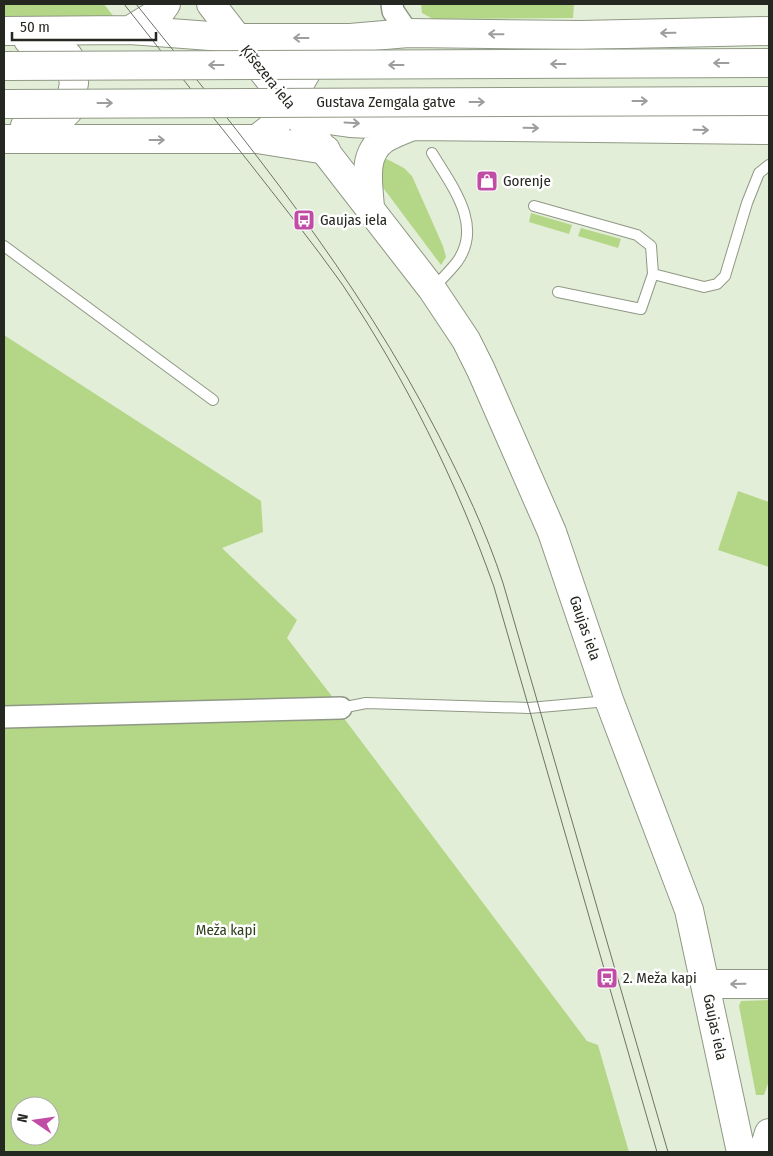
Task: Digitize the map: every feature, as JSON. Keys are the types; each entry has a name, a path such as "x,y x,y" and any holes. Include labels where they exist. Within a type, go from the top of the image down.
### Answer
{"main road":[{"path":"130,30 162,11 166,4"},
{"name":"Ķīšezera iela","path":"211,4 326,150"},
{"path":"4,31 130,30 237,38 350,38 408,33 580,35 769,31"},
{"path":"4,36 18,39 54,41 69,57 74,83 68,110 55,124 13,127 4,130"},
{"path":"257,139 277,122 290,104 301,79 317,58 350,38"},
{"path":"4,66 769,63"},
{"name":"Gustava Zemgala gatve","path":"4,104 769,101"},
{"path":"290,104 321,119 350,123 413,126 769,130"},
{"path":"370,209 367,164 376,147 384,139 413,126"},
{"path":"4,139 257,139 326,150"},
{"name":"Gaujas iela","path":"326,150 432,289 466,340 552,532 610,700 688,910 706,984 741,1152"},
{"path":"706,984 769,984"},
{"path":"763,1152 769,1133"}],"street":[{"path":"392,4 394,11 408,33"},
{"path":"4,717 341,708"}],"lane":[{"path":"432,153 465,210 467,238 458,261 432,289"},
{"path":"653,274 704,287 717,284 725,276 747,203 759,173 769,165"},
{"path":"534,206 637,235 651,246 653,274 642,309 558,292"},
{"path":"4,246 213,400"},
{"path":"341,708 366,703 529,708 610,700"}],"green space":[{"path":"4,4 104,4 114,17 4,19"},
{"path":"421,4 574,4 573,18 433,19 422,13"},
{"path":"381,156 404,168 412,176 443,246 446,257 441,265 378,181"},
{"path":"531,213 572,225 569,234 529,222"},
{"path":"581,228 621,239 618,248 578,236"},
{"name":"Meža kapi","path":"4,335 261,501 263,532 222,548 297,620 287,638 341,708 343,717 587,1041 598,1045 629,1152 4,1152"},
{"path":"738,491 769,502 769,567 718,550"},
{"path":"769,1000 769,1081 764,1095 756,1095 739,1006 741,1001"}],"tram line":[{"path":"124,4 284,207 342,284 408,393 446,469 494,587 657,1152"},
{"path":"136,4 259,159 336,265 406,376 438,434 465,489 482,526 503,583 668,1152"}],"place":[{"name":"Gorenje","path":"487,181"},
{"name":"Gaujas iela","path":"304,220"},
{"name":"2. Meža kapi","path":"607,978"}]}
